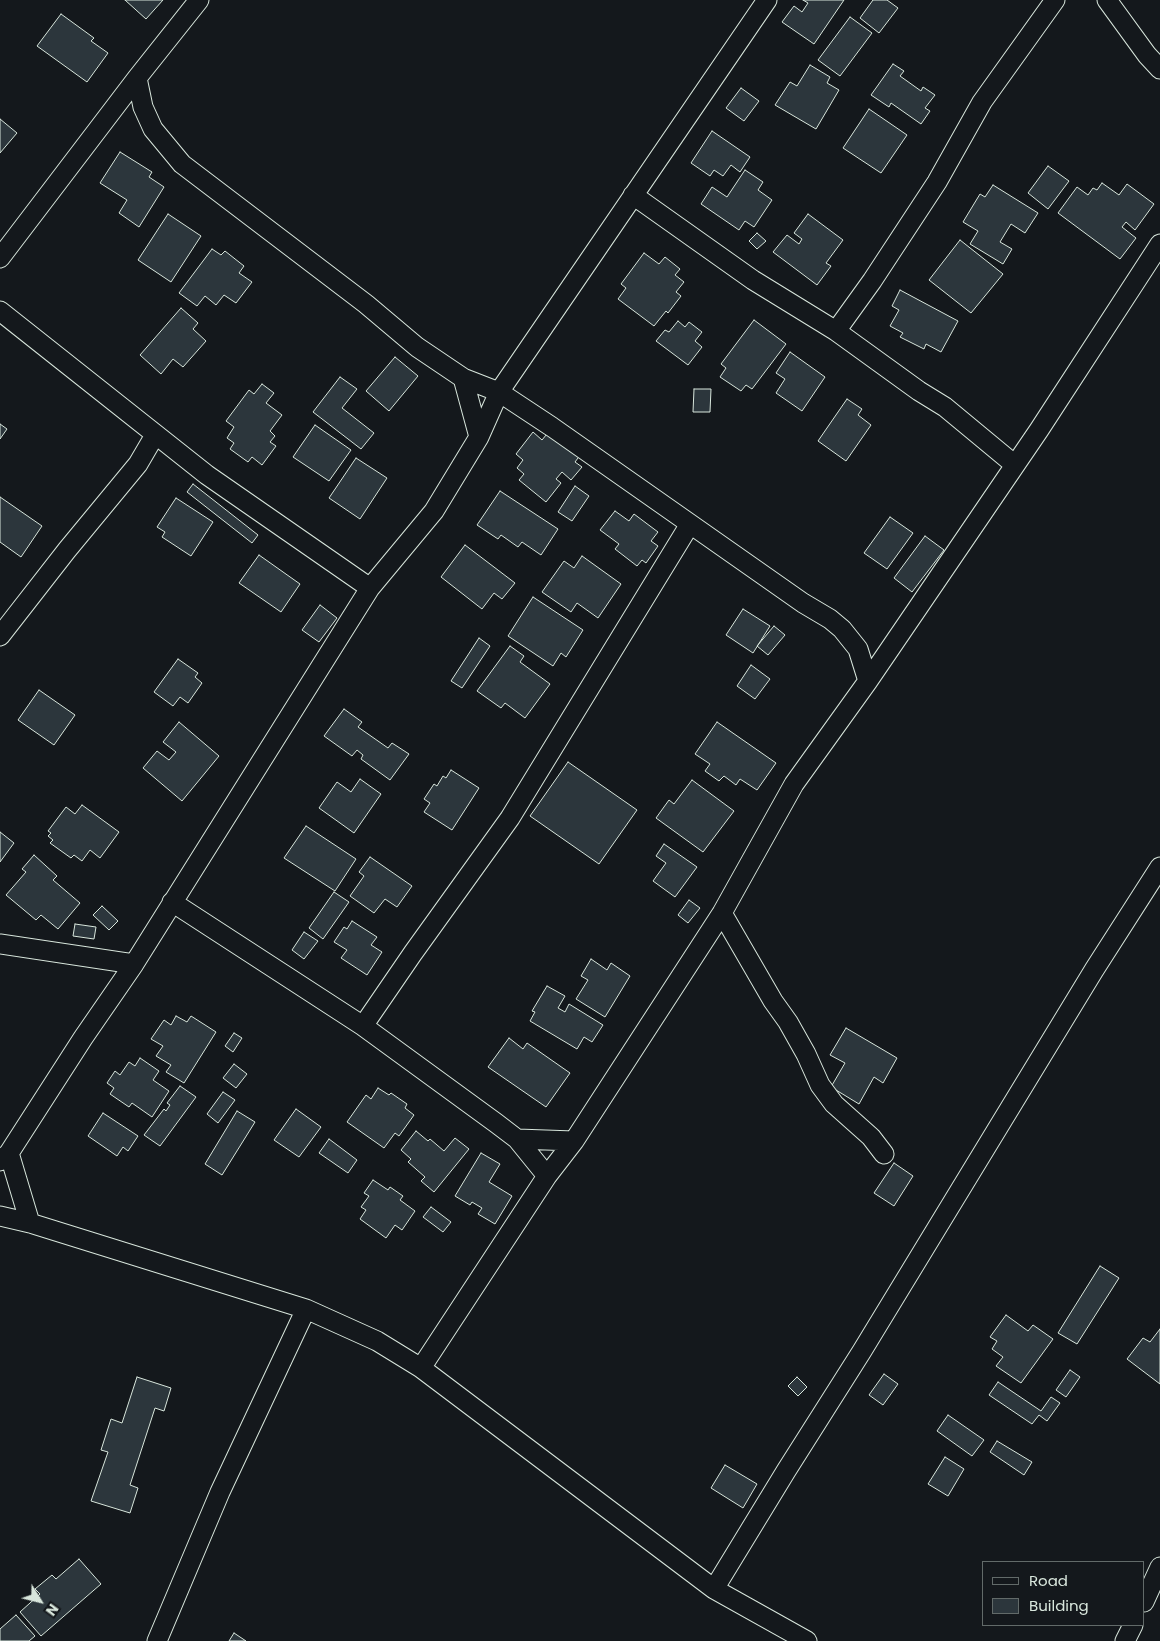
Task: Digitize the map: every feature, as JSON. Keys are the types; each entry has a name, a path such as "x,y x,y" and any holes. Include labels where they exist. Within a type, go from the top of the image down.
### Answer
{"street":[{"path":"0,258 199,0"},
{"path":"30,1223 4,1157 134,964 370,588 434,511 479,436 499,392 767,0"},
{"path":"836,331 872,282 937,182 982,102 1055,0"},
{"path":"1107,0 1147,55 1160,69"},
{"path":"137,78 143,106 153,128 182,164 366,304 418,347 463,378 499,392 803,603 830,619 842,629 858,650 868,681"},
{"path":"633,195 753,280 836,331 945,407 1015,465"},
{"path":"421,1368 547,1176 574,1141 722,913 794,784 868,681 1039,430 1160,244"},
{"path":"0,311 207,475 370,588"},
{"path":"463,378 479,436"},
{"path":"0,636 67,550 138,464 155,435"},
{"path":"363,1026 510,818 690,524"},
{"path":"714,1589 862,1351 1094,970 1160,867"},
{"path":"172,902 363,1026 517,1139 547,1176"},
{"path":"722,913 773,1002 788,1022 806,1054 820,1085 834,1104 871,1138 884,1154"},
{"path":"0,944 134,964"},
{"path":"517,1139 574,1141"},
{"path":"0,1216 30,1223 306,1309 376,1341 421,1368 714,1589 807,1641"},
{"path":"157,1641 220,1492 306,1309"},
{"path":"1145,1600 1160,1567"},
{"path":"1125,1641 1132,1626"}],"building":[{"path":"125,0 163,0 146,19"},
{"path":"803,0 844,0 814,44 782,22 794,6 802,12 808,3"},
{"path":"873,0 887,0 898,8 879,33 860,18"},
{"path":"61,14 94,38 91,41 108,53 87,82 37,46"},
{"path":"850,17 872,33 840,76 818,60"},
{"path":"893,64 904,71 900,76 921,91 923,87 935,95 925,108 930,111 921,124 891,103 889,107 871,95"},
{"path":"810,65 830,77 827,83 839,90 816,129 775,105 790,82 797,86"},
{"path":"741,88 759,101 744,121 726,108"},
{"path":"869,109 907,135 881,173 843,148"},
{"path":"0,119 17,133 0,153"},
{"path":"712,131 750,157 740,172 731,165 723,176 714,170 710,176 691,163"},
{"path":"120,152 152,172 149,177 164,187 139,227 119,213 127,200 100,183"},
{"path":"1048,166 1069,181 1048,209 1028,193"},
{"path":"745,170 763,182 758,190 772,200 754,227 745,221 739,230 701,204 712,187 727,197"},
{"path":"1102,183 1119,195 1127,184 1154,204 1135,230 1126,222 1122,227 1136,238 1120,259 1058,213 1077,187 1088,195 1093,188 1097,190"},
{"path":"993,185 1038,213 1025,233 1011,224 1000,242 1012,249 1003,264 970,244 978,231 963,222 980,194 985,197"},
{"path":"168,214 201,236 171,282 138,260"},
{"path":"808,214 843,240 826,263 831,266 817,285 773,252 787,235 799,244 802,239 794,233"},
{"path":"757,233 766,241 757,249 749,241"},
{"path":"960,240 1003,274 971,313 929,280"},
{"path":"212,249 221,255 225,251 244,266 239,273 252,282 236,303 224,295 216,305 205,296 197,306 179,293"},
{"path":"644,253 659,264 665,257 680,269 675,275 684,282 676,292 681,296 668,313 666,311 654,326 618,299 626,288 621,284"},
{"path":"900,290 958,321 941,352 926,344 924,349 900,337 903,333 890,326 899,310 892,306"},
{"path":"181,308 198,323 193,329 206,341 183,367 173,359 161,374 140,355"},
{"path":"754,320 786,344 752,389 746,385 741,391 720,377 726,368 721,364"},
{"path":"678,321 685,327 689,322 702,332 695,341 702,347 688,365 656,341 665,330 669,332"},
{"path":"790,352 825,377 802,411 776,393 785,379 776,373"},
{"path":"395,357 418,376 389,411 366,391"},
{"path":"340,377 357,389 342,408 374,433 361,449 313,412"},
{"path":"262,384 274,393 266,403 282,415 270,431 275,436 270,442 276,446 262,465 252,457 248,462 230,449 234,443 227,438 234,427 226,421 249,390 254,394"},
{"path":"694,389 711,389 710,412 693,412"},
{"path":"847,399 862,409 858,415 871,425 846,461 818,441"},
{"path":"0,424 7,429 0,439"},
{"path":"315,425 351,450 329,481 293,457"},
{"path":"551,429 581,454 575,462 582,467 571,480 562,472 556,479 561,483 546,502 519,480 524,474 517,468 523,460 516,454 533,432 542,440"},
{"path":"356,458 387,478 360,519 329,498"},
{"path":"193,484 258,535 252,543 187,492"},
{"path":"575,486 589,496 572,521 558,512"},
{"path":"500,491 558,529 541,555 522,542 518,547 501,535 498,539 477,525"},
{"path":"0,497 42,526 21,557 0,542"},
{"path":"176,498 213,522 191,556 162,537 165,532 157,527"},
{"path":"615,511 629,521 634,514 658,532 651,541 658,546 646,563 642,560 637,566 615,549 619,544 600,530"},
{"path":"890,517 913,533 887,569 864,553"},
{"path":"925,536 944,550 912,592 894,578"},
{"path":"465,545 515,583 502,599 494,593 482,609 441,577"},
{"path":"259,555 300,584 281,612 239,583"},
{"path":"582,556 621,584 598,618 577,603 571,612 542,592 564,561 574,568"},
{"path":"533,597 583,630 566,657 561,653 553,666 508,636"},
{"path":"320,605 337,618 319,642 302,630"},
{"path":"743,609 770,626 753,653 726,635"},
{"path":"774,626 785,635 768,655 757,646"},
{"path":"479,638 490,646 462,688 451,681"},
{"path":"510,646 524,656 520,662 550,684 525,718 505,703 501,708 477,691"},
{"path":"178,659 198,673 195,677 202,683 188,703 180,697 173,706 154,692"},
{"path":"751,665 770,679 755,699 737,686"},
{"path":"39,690 75,715 54,745 18,720"},
{"path":"344,709 362,722 358,727 388,748 392,743 409,754 390,780 361,759 363,755 357,750 352,756 324,736"},
{"path":"179,722 219,756 182,801 143,768 157,751 169,760 176,752 163,742"},
{"path":"717,722 776,763 757,790 740,779 736,785 724,776 719,781 705,771 710,764 695,754"},
{"path":"568,762 637,810 599,864 530,816"},
{"path":"451,770 479,788 452,830 424,812 430,803 424,799 434,784 437,786 443,776 446,778"},
{"path":"360,779 381,794 354,833 319,808 337,782 351,792"},
{"path":"692,780 734,811 703,852 656,818 669,800 674,804"},
{"path":"82,805 119,832 100,858 90,850 82,861 74,855 71,858 50,843 53,840 48,836 51,833 48,831 66,807 75,814"},
{"path":"306,826 356,859 335,891 284,858"},
{"path":"0,832 14,843 0,862"},
{"path":"664,844 697,867 675,897 653,881 666,863 656,856"},
{"path":"34,855 57,876 53,880 80,903 58,929 41,915 36,920 6,895 26,872 22,869"},
{"path":"370,857 412,886 397,907 385,899 374,913 350,896 364,876 359,872"},
{"path":"334,892 349,902 323,939 309,928"},
{"path":"689,900 700,908 688,923 678,915"},
{"path":"102,906 118,921 109,930 93,915"},
{"path":"352,921 377,937 371,945 382,952 367,975 341,958 347,950 334,942 344,927 347,929"},
{"path":"75,924 96,927 94,939 73,936"},
{"path":"304,932 318,941 304,959 292,950"},
{"path":"591,959 607,970 611,963 630,976 605,1017 576,999 588,980 581,976"},
{"path":"547,986 565,996 558,1008 565,1012 569,1004 603,1025 592,1042 584,1037 577,1049 530,1021 535,1012 532,1011"},
{"path":"176,1016 187,1022 191,1016 216,1032 184,1083 166,1072 171,1065 156,1056 163,1046 151,1039 164,1020 171,1025"},
{"path":"846,1028 897,1058 883,1083 874,1077 859,1104 831,1087 845,1063 830,1055"},
{"path":"234,1033 242,1038 233,1052 225,1046"},
{"path":"509,1038 523,1049 527,1043 570,1073 546,1107 488,1067"},
{"path":"140,1058 159,1071 153,1080 169,1091 152,1117 132,1103 129,1107 110,1094 114,1088 107,1083 115,1071 120,1075 129,1062 135,1066"},
{"path":"234,1064 247,1074 236,1088 223,1078"},
{"path":"180,1086 196,1097 160,1146 144,1135 164,1109 166,1111 170,1105 167,1103"},
{"path":"378,1088 389,1095 391,1093 407,1104 405,1108 414,1115 399,1136 395,1133 384,1148 347,1122 366,1095 371,1099"},
{"path":"223,1092 235,1100 218,1123 207,1114"},
{"path":"296,1109 321,1127 299,1157 274,1140"},
{"path":"237,1111 255,1122 222,1175 205,1164"},
{"path":"103,1113 138,1136 128,1151 123,1147 117,1156 88,1136"},
{"path":"416,1131 428,1141 430,1139 444,1151 455,1138 469,1149 434,1192 421,1181 425,1177 408,1162 411,1159 401,1150"},
{"path":"329,1139 357,1160 348,1173 319,1153"},
{"path":"481,1153 500,1164 489,1182 512,1196 495,1224 478,1214 482,1208 472,1202 470,1205 455,1196"},
{"path":"894,1163 913,1176 894,1206 874,1193"},
{"path":"373,1180 388,1190 390,1187 403,1196 400,1200 415,1211 402,1230 395,1225 386,1238 360,1219 366,1210 361,1207 369,1196 364,1193"},
{"path":"431,1207 451,1222 443,1232 423,1217"},
{"path":"1100,1266 1119,1278 1077,1344 1058,1333"},
{"path":"1006,1315 1028,1331 1033,1325 1053,1339 1021,1383 996,1366 1003,1357 992,1349 997,1341 990,1337"},
{"path":"1160,1329 1160,1384 1127,1359 1143,1338 1150,1342"},
{"path":"1070,1370 1080,1377 1066,1397 1056,1390"},
{"path":"884,1374 898,1384 883,1405 869,1395"},
{"path":"137,1377 171,1388 164,1411 155,1408 130,1485 138,1488 130,1513 91,1501 108,1452 101,1450 111,1419 122,1423"},
{"path":"797,1377 807,1387 798,1396 788,1386"},
{"path":"998,1382 1041,1411 1051,1397 1060,1403 1047,1421 1039,1415 1032,1424 989,1395"},
{"path":"948,1415 984,1440 972,1456 937,1431"},
{"path":"997,1441 1032,1462 1024,1475 990,1452"},
{"path":"945,1457 964,1469 948,1496 928,1484"},
{"path":"725,1465 757,1484 743,1508 711,1488"},
{"path":"79,1559 101,1584 41,1636 20,1612 40,1594 35,1589 52,1575 56,1579"},
{"path":"16,1615 35,1636 29,1641 0,1641 0,1629"},
{"path":"234,1633 246,1641 229,1641"}]}
